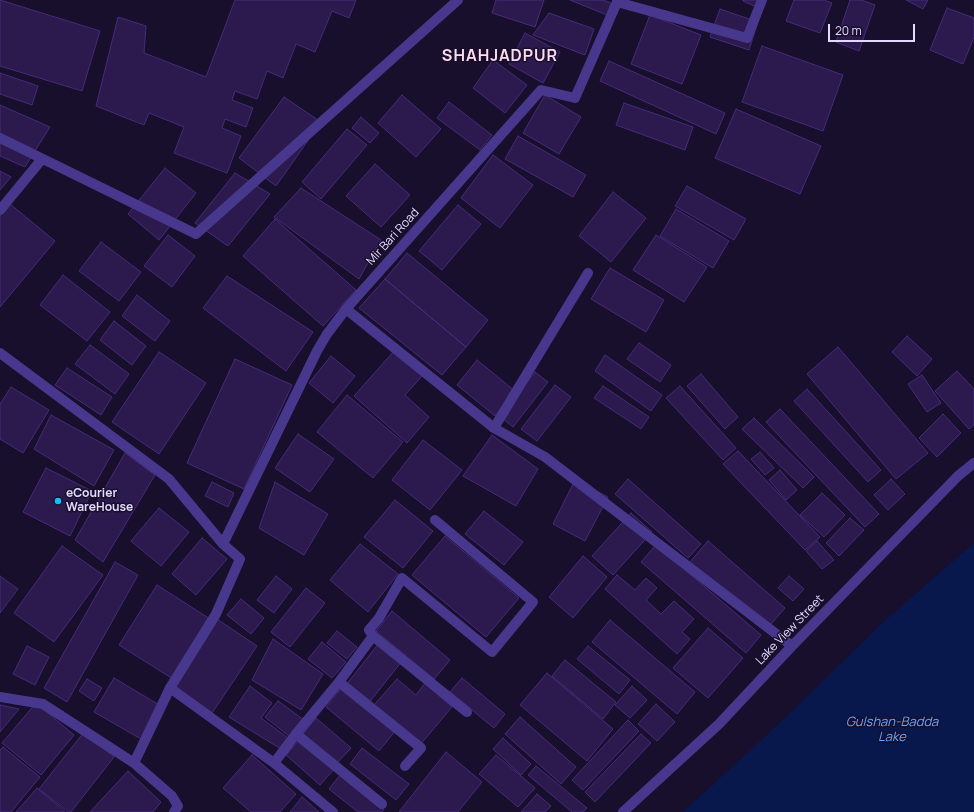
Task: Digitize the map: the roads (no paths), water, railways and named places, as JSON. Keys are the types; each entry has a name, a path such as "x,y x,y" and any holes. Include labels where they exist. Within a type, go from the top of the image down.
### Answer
{"street":[{"path":"0,138 196,234 458,0"},
{"path":"616,0 747,38 762,0"},
{"name":"Mir Bari Road","path":"223,544 317,351 327,334 346,309 541,90 575,98 616,0"},
{"path":"0,210 42,159"},
{"path":"494,428 588,273"},
{"path":"346,309 494,428 544,457 792,646"},
{"path":"0,353 169,479 223,544 240,559 216,614 170,688 134,763"},
{"name":"Lake View Street","path":"623,812 719,724 792,646 958,476 974,463"},
{"path":"435,520 533,602 492,652 402,578 379,618 369,630 373,636 467,712"},
{"path":"274,763 339,682 373,636"},
{"path":"339,682 421,748 406,766"},
{"path":"170,688 274,763 332,812"},
{"path":"0,697 43,704 134,763 172,796 178,806 174,812"},
{"path":"296,734 382,804"}],"water":[{"name":"Gulshan-Badda Lake","path":"974,543 974,812 683,812 785,718 883,622"}],"place":[{"name":"eCourier WareHouse","path":"58,501"}],"district":[{"name":"SHAHJADPUR","path":"500,57"}]}
